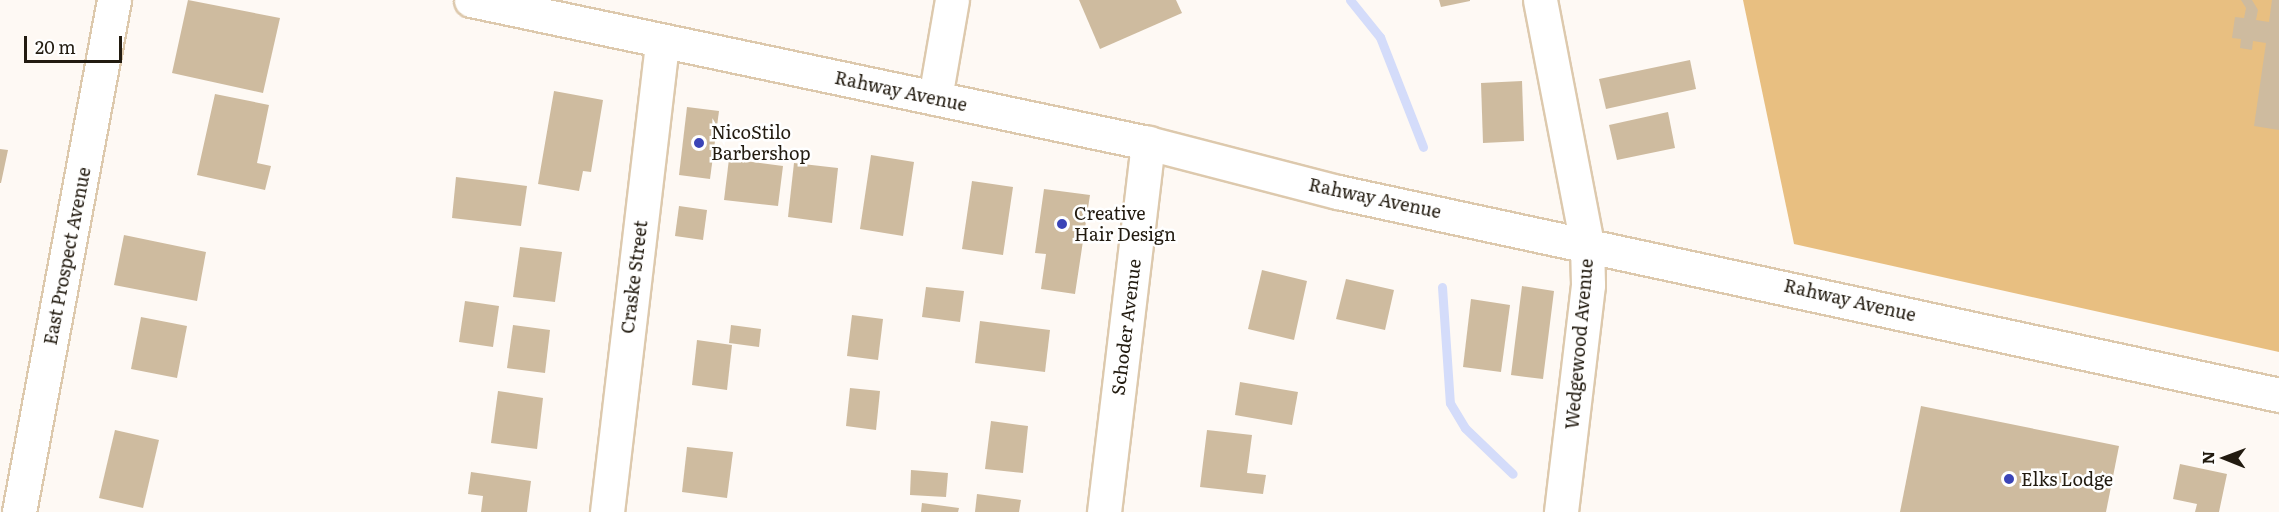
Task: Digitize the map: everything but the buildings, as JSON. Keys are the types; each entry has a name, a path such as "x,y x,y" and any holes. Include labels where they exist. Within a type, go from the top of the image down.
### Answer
{"street":[{"name":"East Prospect Avenue","path":"19,512 114,0"},
{"name":"Rahway Avenue","path":"471,0 1148,143 1338,192 1587,243 2279,395"},
{"path":"935,98 952,0"},
{"name":"Wedgewood Avenue","path":"1540,0 1587,243 1588,285 1561,512"},
{"name":"Craske Street","path":"608,512 662,41"},
{"name":"Schoder Avenue","path":"1104,512 1148,143"}],"shaded area":[{"path":"1743,0 2279,0 2279,352 1794,244"}],"waterway":[{"path":"1350,0 1380,37 1423,147"},
{"path":"1442,287 1450,403 1465,428 1513,474"}],"place":[{"name":"NicoStilo Barbershop","path":"699,143"},
{"name":"Creative Hair Design","path":"1062,224"},
{"name":"Elks Lodge","path":"2009,479"}]}
